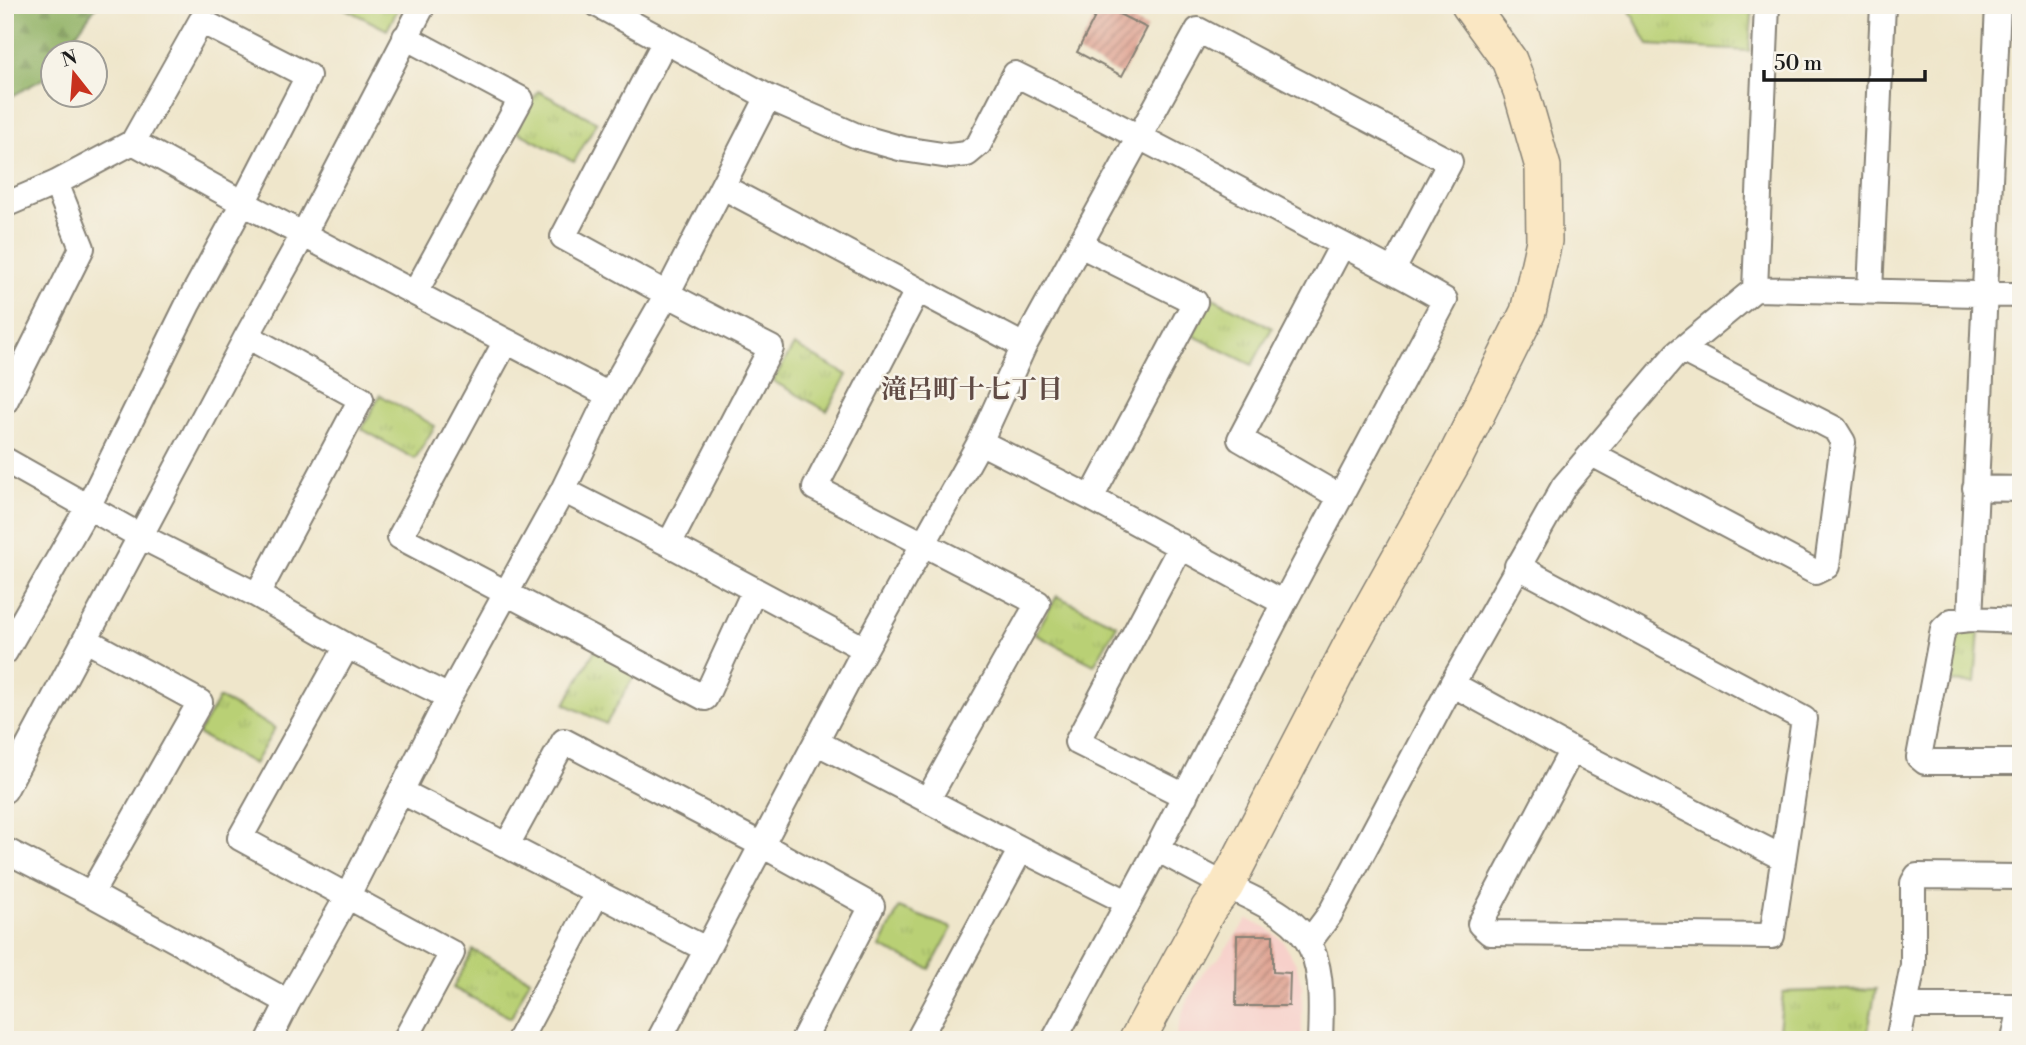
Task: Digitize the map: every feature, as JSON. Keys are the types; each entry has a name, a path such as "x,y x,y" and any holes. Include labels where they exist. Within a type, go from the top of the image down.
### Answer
{"street":[{"path":"5,790 303,234 422,5"},
{"path":"598,5 768,97 858,136 903,149 949,156 967,154 979,144 1015,74 1141,137 1445,300 1054,1040"},
{"path":"1137,1040 1209,908 1226,886 1353,641 1465,439 1528,312 1544,241 1542,167 1509,60 1469,5"},
{"path":"1755,289 1767,5"},
{"path":"1870,291 1884,5"},
{"path":"1970,619 1998,5"},
{"path":"5,205 56,183 133,142 201,22 308,76 188,304 88,507 5,652"},
{"path":"659,1040 864,649 980,442 1024,346 1198,30 1450,162 1393,270"},
{"path":"405,37 520,99 415,293"},
{"path":"665,41 563,237 771,348 669,544"},
{"path":"269,1040 347,897 449,697 564,490 609,395 667,294 768,97"},
{"path":"133,142 243,203 609,395"},
{"path":"5,402 82,248 56,183"},
{"path":"723,187 1024,346"},
{"path":"1080,245 1195,302 1091,498"},
{"path":"1340,497 1240,439 1342,245"},
{"path":"1309,942 1330,914 1452,684 1564,486 1676,354 1755,289 2021,295"},
{"path":"917,291 814,488 1038,603 929,799"},
{"path":"247,336 361,399 257,595"},
{"path":"506,341 400,537 705,698 754,591"},
{"path":"1592,454 1815,572 1827,566 1843,442 1835,429 1682,350"},
{"path":"980,442 1091,498 1284,603"},
{"path":"5,460 140,536 449,697"},
{"path":"1975,488 2021,489"},
{"path":"564,490 864,649"},
{"path":"1181,546 1077,742 1185,796"},
{"path":"1517,566 1804,719 1772,936 1490,933 1480,924 1573,750"},
{"path":"2021,621 1970,619 1952,621 1943,629 1919,757 1925,762 2021,762"},
{"path":"86,640 200,702 91,894"},
{"path":"347,646 240,838 452,953 405,1040"},
{"path":"1452,684 1573,750 1783,858"},
{"path":"507,845 564,741 872,906 803,1040"},
{"path":"816,741 1127,902"},
{"path":"402,792 706,949"},
{"path":"918,1040 1021,849"},
{"path":"1157,849 1267,906 1288,920 1309,942 1316,962 1321,1009 1320,1040"},
{"path":"5,850 288,1002"},
{"path":"1898,1040 1913,965 1913,883 1917,876 2021,877"},
{"path":"519,1040 597,894"},
{"path":"1905,1006 2021,1006 2014,1040"}],"shaded area":[{"path":"1248,919 1268,929 1283,941 1296,964 1302,986 1302,1040 1175,1040 1184,1008 1203,972 1218,959"}],"green space":[{"path":"5,5 97,5 73,38 38,38 38,81 5,100"},
{"path":"338,5 400,5 387,30"},
{"path":"1627,5 1753,5 1749,51 1648,45"},
{"path":"538,91 597,122 574,162 516,131"},
{"path":"1213,298 1272,328 1252,365 1192,335"},
{"path":"794,345 847,375 827,411 773,381"},
{"path":"380,395 435,426 415,459 362,429"},
{"path":"1057,596 1117,625 1094,665 1035,634"},
{"path":"1979,630 1975,683 1945,682 1951,641 1963,631"},
{"path":"597,646 639,668 606,724 565,704"},
{"path":"219,698 275,728 254,764 198,734"},
{"path":"899,908 952,928 930,969 880,947"},
{"path":"473,950 530,979 511,1018 453,988"},
{"path":"1876,989 1866,1040 1778,1040 1783,992"}],"building":[{"path":"1101,5 1147,28 1122,76 1077,52"},
{"path":"1237,935 1273,935 1273,972 1290,973 1289,1006 1236,1006"}],"district":[{"name":"滝呂町十七丁目","path":"972,390"}]}
